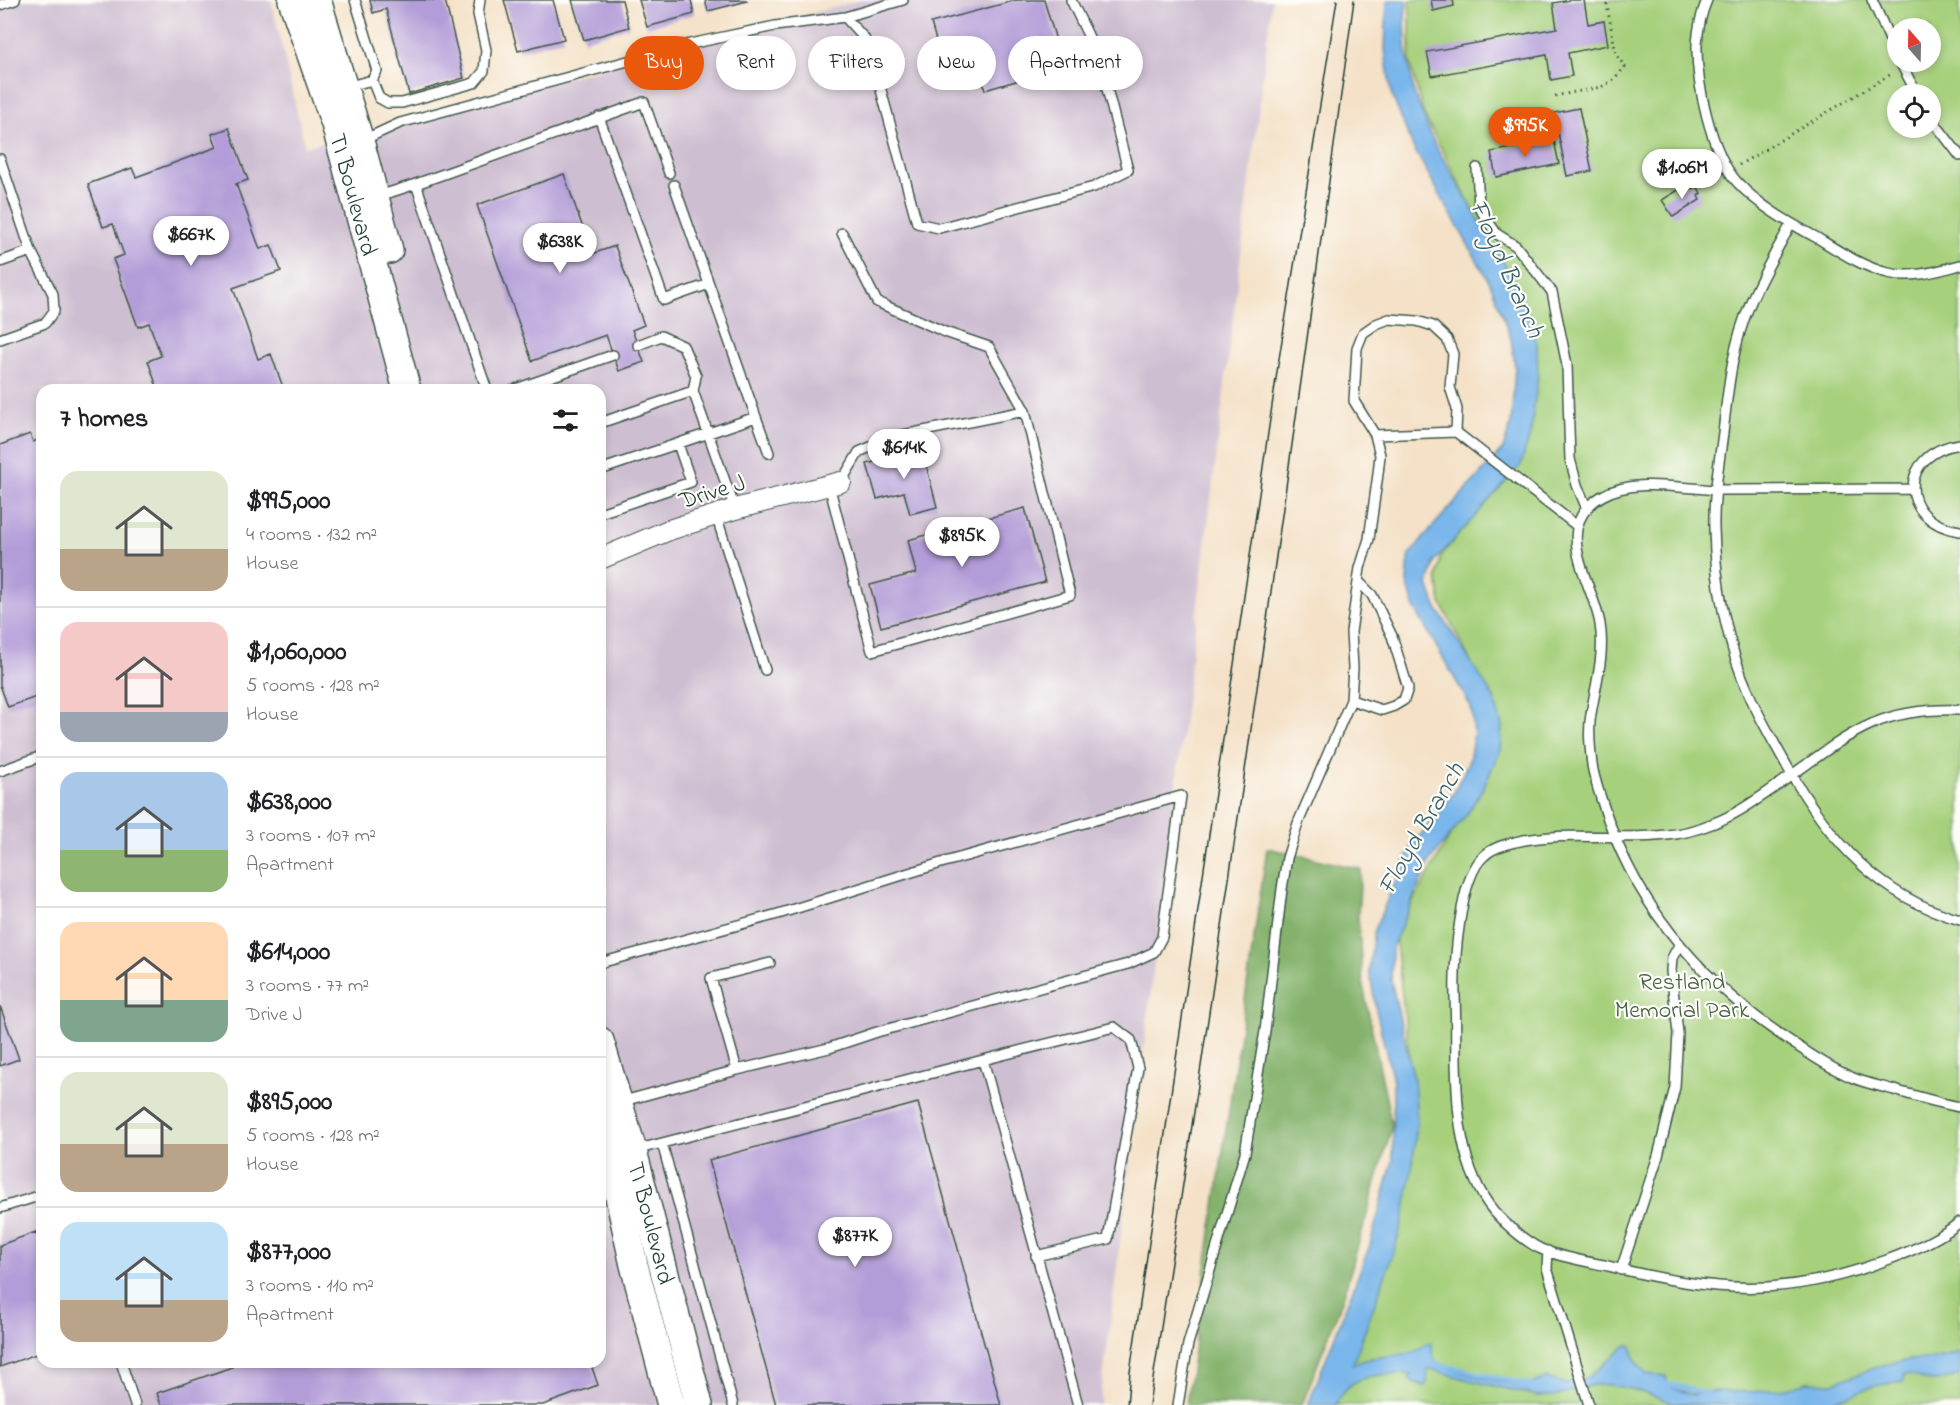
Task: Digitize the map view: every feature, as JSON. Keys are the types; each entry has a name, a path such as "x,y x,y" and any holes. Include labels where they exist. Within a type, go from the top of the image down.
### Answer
{"street":[{"name":"TI Boulevard","path":"292,0 323,86 375,198 423,384"},
{"name":"TI Boulevard","path":"317,0 344,88 351,144 406,384"},
{"name":"Drive J","path":"606,556 669,530 835,483"},
{"name":"TI Boulevard","path":"606,1084 629,1245 671,1405"},
{"name":"TI Boulevard","path":"609,1106 633,1151 699,1405"}],"lane":[{"path":"0,5 15,0"},
{"path":"344,88 372,80 377,71 356,0"},
{"path":"372,80 379,98 388,103 402,103 474,82 484,71 486,50 478,14 480,0"},
{"path":"351,144 400,123 690,44 775,26 845,17 903,0"},
{"path":"845,17 864,39 871,53 918,224 939,228 1095,187 1128,170 1099,58 1071,0"},
{"path":"1707,0 1699,26 1698,67 1707,118 1721,158 1737,182 1765,207 1791,224 1850,257 1889,273 1925,273 1960,265"},
{"path":"1872,0 1887,33"},
{"path":"375,198 644,102 669,173"},
{"path":"599,117 664,300 709,284"},
{"path":"1941,131 1960,156"},
{"path":"0,159 31,251 53,294 54,311 45,323 0,339"},
{"path":"1477,168 1479,207 1483,214 1497,234 1516,246 1552,292 1567,365 1570,459 1576,485 1587,509"},
{"path":"416,184 485,384"},
{"path":"674,184 769,453"},
{"path":"1791,224 1749,305 1732,361 1716,490 1714,526 1716,564 1730,638 1749,695 1816,814 1849,854 1885,885 1923,907 1960,920"},
{"path":"842,233 878,303 945,332 989,347 1025,411 1070,595 872,651 835,483 859,452 893,437 1025,411"},
{"path":"0,262 31,251"},
{"path":"1178,1405 1188,1344 1245,1153 1265,1031 1287,858 1299,823 1351,700 1352,632 1360,568 1369,539 1380,455 1375,435 1354,401 1357,348 1363,333 1389,319 1417,321 1433,326 1447,339 1453,354 1450,387 1457,409 1456,432"},
{"path":"638,345 661,336 683,346 696,376 693,391 708,434 765,670"},
{"path":"530,384 613,355"},
{"path":"606,421 693,391"},
{"path":"606,468 756,417"},
{"path":"1375,435 1456,432 1577,526"},
{"path":"606,511 691,482 678,444"},
{"path":"1960,444 1941,449 1924,461 1913,478 1913,489 1919,509 1926,517 1944,528 1960,531"},
{"path":"1913,489 1716,490 1630,487 1601,496 1581,517 1577,526 1576,546 1600,621 1602,641 1602,662 1591,717 1590,739 1598,791 1614,837 1631,874 1648,903 1679,945 1736,1002 1760,1021 1829,1066 1854,1078 1960,1107"},
{"path":"1351,700 1382,710 1404,699 1408,688 1392,636 1372,595 1359,582"},
{"path":"1960,710 1903,714 1869,725 1846,738 1737,812 1713,824 1684,833 1666,836 1538,837 1506,844 1485,854 1473,871 1469,883 1454,970 1457,1095 1467,1157 1479,1189 1493,1211 1532,1243 1548,1251 1681,1281 1734,1288 1776,1288 1837,1276 1900,1255 1934,1240 1960,1222"},
{"path":"0,771 36,758"},
{"path":"606,961 778,914 941,863 1181,796 1162,937 1154,952 1128,964 877,1032 829,1048 737,1070 609,1106"},
{"path":"1621,1269 1658,1156 1675,1087 1678,1033 1671,971 1672,958 1679,945"},
{"path":"737,1070 711,978 770,963"},
{"path":"633,1151 1114,1027 1131,1040 1138,1068 1108,1239 1036,1256"},
{"path":"983,1060 1078,1405"},
{"path":"662,1143 734,1405"},
{"path":"0,1208 36,1197"},
{"path":"1548,1251 1547,1268 1589,1405"},
{"path":"122,1368 135,1405"}],"path":[{"path":"1555,96 1600,87 1611,81 1625,67 1616,54 1606,0"},
{"path":"1698,189 1888,72"}],"shaded area":[{"path":"0,0 271,0 305,147 624,63 624,90 704,90 704,42 716,39 716,90 796,90 796,36 726,36 862,0 1272,0 1100,1405 0,1405"}],"green space":[{"name":"Restland Memorial Park","path":"1410,0 1960,0 1960,1405 1330,1405 1410,1150 1409,1053 1395,934 1490,765 1499,717 1441,603 1437,578 1441,556 1523,455 1518,296 1424,115 1410,62"},
{"path":"1267,848 1361,869 1358,916 1363,986 1392,1127 1342,1301 1302,1405 1186,1405"}],"water":[{"path":"1387,0 1407,0 1406,47 1414,93 1434,143 1514,280 1528,313 1537,343 1538,375 1531,431 1521,465 1435,561 1428,585 1436,607 1494,698 1502,726 1500,751 1483,788 1468,813 1429,862 1392,948 1391,981 1414,1079 1417,1121 1404,1216 1394,1251 1353,1364 1372,1358 1413,1353 1427,1343 1432,1344 1436,1362 1450,1369 1518,1385 1529,1385 1546,1378 1566,1384 1589,1377 1625,1346 1631,1346 1637,1363 1646,1374 1666,1376 1672,1388 1694,1395 1713,1391 1751,1392 1787,1388 1807,1382 1833,1383 1882,1365 1909,1360 1933,1359 1960,1353 1960,1375 1928,1381 1904,1374 1903,1381 1874,1386 1823,1405 1702,1405 1670,1402 1632,1389 1610,1385 1593,1385 1554,1396 1537,1396 1431,1369 1428,1370 1427,1383 1424,1386 1409,1380 1411,1374 1378,1375 1367,1377 1349,1386 1336,1405 1308,1405 1370,1245 1393,1160 1393,1081 1369,970 1374,930 1411,847 1453,794 1469,761 1474,733 1471,707 1415,609 1407,583 1409,556 1503,449 1511,424 1515,366 1511,339 1492,287 1413,147 1391,93 1385,50"}],"building":[{"path":"370,0 445,0 464,78 409,94 386,9 373,13"},
{"path":"504,0 553,0 564,39 518,51"},
{"path":"572,0 622,0 629,27 584,40"},
{"path":"639,0 691,0 694,14 647,27"},
{"path":"705,0 746,0 747,1 708,11"},
{"path":"1017,0 1044,0 1055,36 1008,36 1008,83 996,87 996,36 935,36 931,23"},
{"path":"1431,0 1453,0 1454,6 1433,11"},
{"path":"1584,0 1588,24 1604,21 1608,45 1568,53 1572,76 1551,80 1547,55 1432,76 1427,52 1557,28 1553,3"},
{"path":"1579,108 1592,171 1567,176 1554,113"},
{"path":"229,128 248,180 236,184 260,249 271,245 281,271 233,288 258,359 271,354 282,384 156,384 148,361 161,356 149,323 138,327 113,259 124,255 113,224 103,227 88,184 132,168 136,177 217,147 212,134"},
{"path":"1554,140 1559,164 1496,177 1491,152"},
{"path":"564,174 592,254 615,246 644,325 632,330 644,362 619,371 606,335 532,361 477,205"},
{"path":"1690,183 1693,189 1697,186 1701,193 1698,196 1700,200 1673,217 1662,200"},
{"path":"30,434 33,442 36,441 36,697 8,707 0,685 0,445"},
{"path":"922,449 937,507 910,514 904,492 877,499 867,464"},
{"path":"1025,508 1045,582 881,627 870,585 916,573 908,540"},
{"path":"0,1006 19,1059 0,1066"},
{"path":"918,1103 1001,1405 776,1405 709,1160"},
{"path":"36,1232 36,1354 0,1367 0,1245"},
{"path":"229,1368 592,1368 598,1385 543,1405 161,1405 157,1393"}],"waterway":[{"path":"1431,1363 1533,1386"},
{"path":"1663,1383 1709,1394"}],"tram line":[{"path":"1127,1405 1278,365 1337,0"},
{"path":"1149,1405 1255,703 1354,0"}],"water label":[{"name":"Floyd Branch","path":"1508,268"},
{"name":"Floyd Branch","path":"1420,828"}]}
